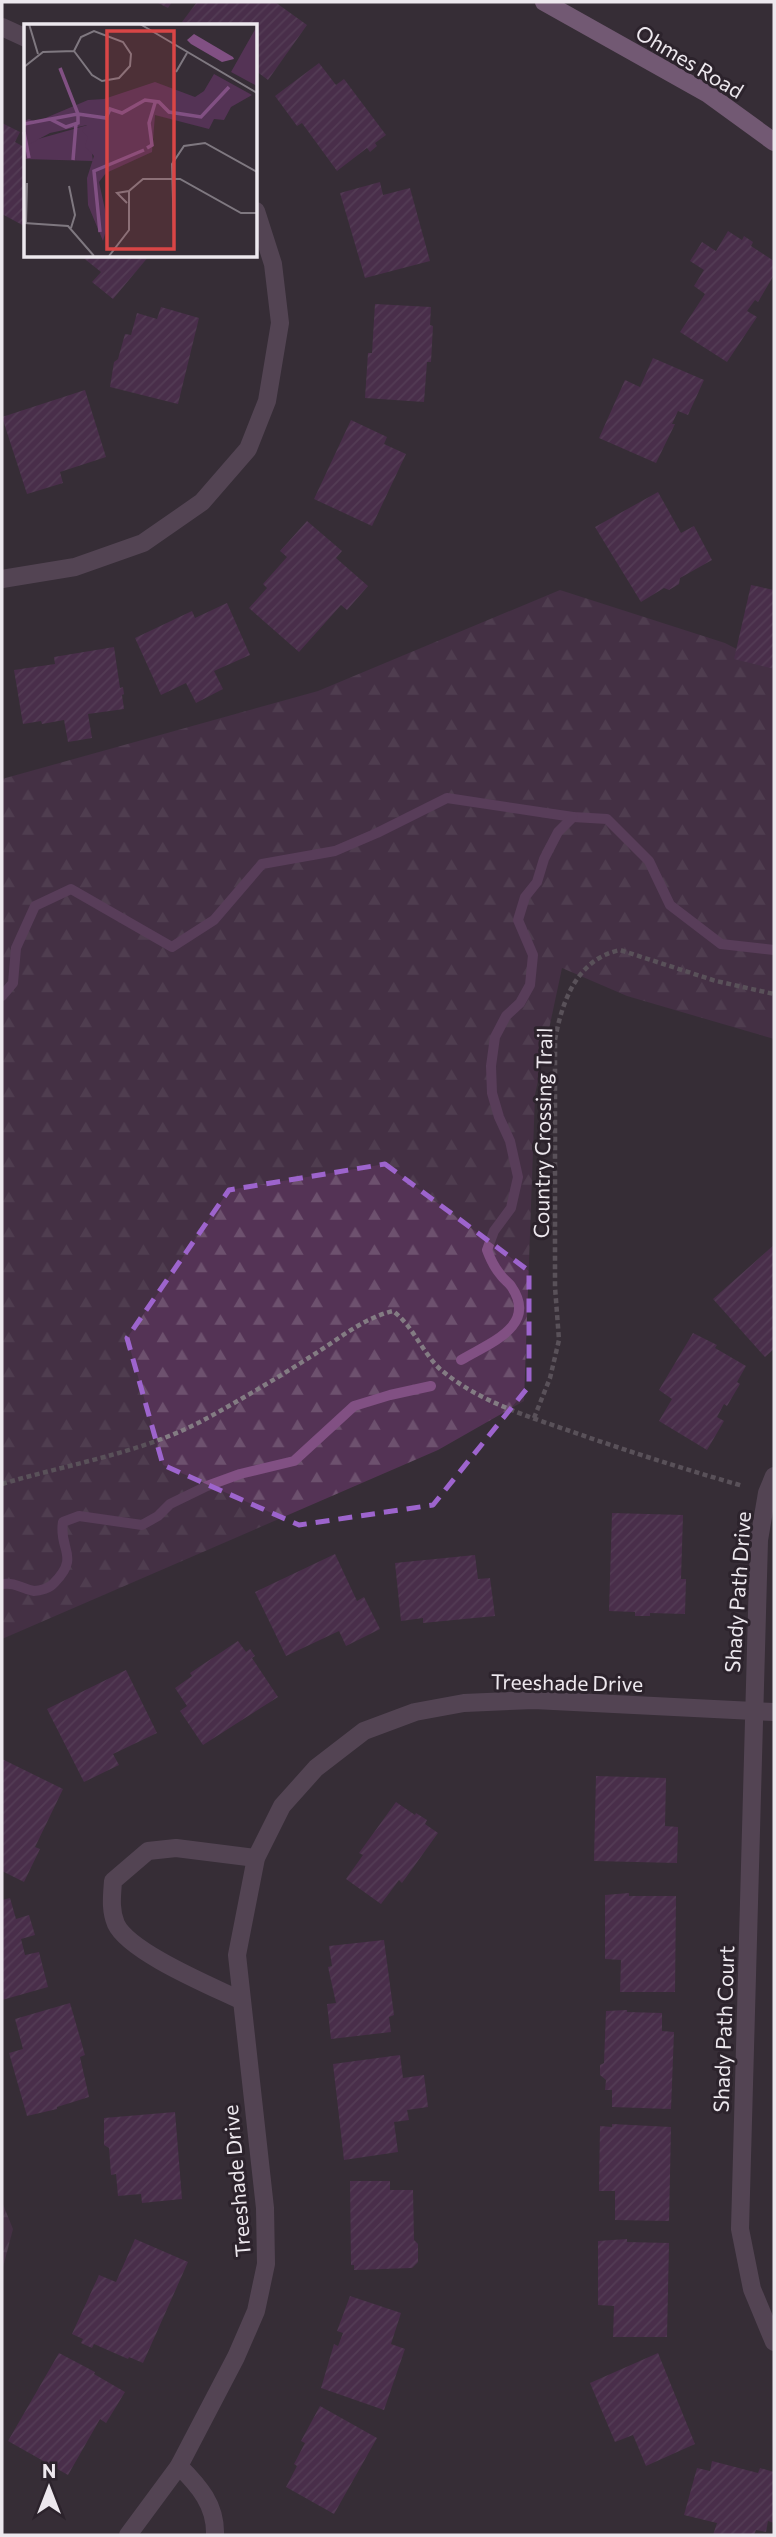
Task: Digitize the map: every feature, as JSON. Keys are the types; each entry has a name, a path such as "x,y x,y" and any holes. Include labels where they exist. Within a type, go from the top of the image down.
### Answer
{"main road":[{"name":"Ohmes Road","path":"544,2 708,94 774,142"}],"street":[{"path":"2,27 24,37"},
{"path":"2,579 75,567 144,543 202,502 248,449 267,401 280,323 273,264 257,214"},
{"name":"Shady Path Drive","path":"753,1712 760,1540 767,1493 774,1476"},
{"name":"Treeshade Drive","path":"128,2535 179,2466 236,2357 256,2311 266,2264 265,2208 237,1955 256,1858 282,1806 316,1768 364,1731 415,1712 464,1703 534,1700 774,1712"},
{"name":"Shady Path Court","path":"753,1712 740,2229 752,2289 774,2343"},
{"path":"240,2000 149,1955 117,1926 111,1905 113,1881 148,1851 176,1848 256,1858"},
{"path":"179,2466 200,2487 215,2520 215,2535"}],"path":[{"name":"Country Crossing Trail","path":"534,1419 550,1378 559,1340 555,1287 555,1040 560,1012 573,986 585,967 604,953 620,950 716,981 774,994"},
{"path":"2,1484 115,1455 197,1423 277,1378 357,1327 383,1313 393,1311 402,1318 439,1368 479,1395 534,1419 657,1461 767,1493"}],"highlighted area":[{"path":"385,1164 529,1271 529,1386 433,1505 299,1525 163,1465 127,1338 229,1190"}],"green space":[{"path":"560,590 725,643 774,668 774,1039 627,996 562,968 535,1095 524,1401 438,1450 2,1639 2,779 318,691"},
{"path":"2,2202 13,2229 2,2271"}],"building":[{"path":"156,2 172,2 168,8"},
{"path":"197,2 275,2 307,25 268,80 257,72 257,24 182,22"},
{"path":"319,63 336,85 344,79 386,135 375,143 377,146 370,152 367,148 337,171 302,123 297,126 275,96"},
{"path":"2,123 20,132 15,142 24,147 24,226 2,214"},
{"path":"380,182 383,195 410,188 430,261 365,278 340,193"},
{"path":"728,231 742,240 744,236 753,242 751,246 774,261 774,275 758,302 755,300 747,311 757,317 727,362 680,332 705,294 694,286 704,270 690,261 702,242 716,251"},
{"path":"82,257 148,257 113,299 92,282 101,272"},
{"path":"375,304 431,307 431,362 427,362 424,402 365,398 368,353 372,353"},
{"path":"161,307 199,318 178,404 110,387 114,362 118,359 125,334 131,335 137,313 157,319"},
{"path":"653,358 704,380 688,415 678,411 672,424 675,424 656,463 599,438 625,380 640,387"},
{"path":"85,390 106,457 60,472 63,483 27,494 2,417"},
{"path":"351,420 387,437 384,444 406,454 372,526 314,499"},
{"path":"658,492 681,533 694,526 712,560 680,578 679,584 669,590 664,588 641,602 595,527"},
{"path":"307,521 342,551 336,558 368,586 347,610 341,605 299,652 249,608 267,588 263,584 287,557 280,551"},
{"path":"751,585 774,590 774,669 734,659"},
{"path":"227,603 250,655 214,671 223,689 196,703 186,683 161,695 135,638 192,611 195,618"},
{"path":"114,647 120,688 123,687 124,709 88,714 92,738 68,742 64,720 23,724 14,670 55,664 54,657"},
{"path":"774,1245 774,1349 765,1357 713,1299"},
{"path":"693,1333 717,1345 715,1348 746,1366 737,1382 740,1384 717,1417 724,1421 707,1450 659,1421 672,1399 659,1390"},
{"path":"612,1513 683,1515 681,1579 686,1579 685,1614 650,1613 650,1616 635,1616 635,1612 609,1611"},
{"path":"335,1554 357,1601 364,1597 380,1629 346,1646 339,1631 286,1656 255,1592"},
{"path":"475,1555 478,1579 490,1578 495,1616 423,1623 423,1618 401,1621 395,1563"},
{"path":"238,1641 246,1652 250,1649 255,1656 252,1658 278,1697 203,1745 180,1711 187,1706 175,1688 192,1676 190,1673"},
{"path":"126,1670 157,1733 113,1754 119,1765 84,1782 47,1709"},
{"path":"2,1759 63,1789 35,1847 40,1849 24,1882 2,1871"},
{"path":"596,1776 666,1778 665,1826 678,1827 677,1863 594,1861"},
{"path":"396,1802 427,1820 425,1824 438,1833 402,1883 399,1880 381,1904 346,1879 363,1855 359,1853"},
{"path":"629,1893 629,1896 676,1896 675,1992 620,1992 621,1960 605,1959 605,1895"},
{"path":"10,1898 16,1919 29,1915 35,1935 21,1939 25,1955 39,1952 48,1987 2,2000 2,1900"},
{"path":"384,1940 394,2015 389,2017 391,2032 331,2039 327,2004 336,2003 328,1967 332,1966 329,1946"},
{"path":"70,2003 85,2055 80,2057 89,2097 27,2116 9,2053 23,2049 15,2019"},
{"path":"606,2011 662,2013 662,2031 674,2032 671,2109 612,2107 612,2090 605,2090 606,2080 600,2075 600,2065 604,2063"},
{"path":"400,2055 403,2078 424,2075 428,2107 407,2110 409,2120 394,2122 398,2152 344,2160 333,2064"},
{"path":"175,2112 182,2199 142,2203 141,2194 118,2196 116,2174 111,2175 109,2148 104,2145 104,2118"},
{"path":"612,2124 671,2127 669,2221 615,2220 615,2191 599,2191 600,2126 612,2127"},
{"path":"350,2181 390,2181 390,2190 413,2190 414,2240 418,2244 418,2262 412,2268 354,2270 354,2265 351,2265"},
{"path":"135,2239 188,2262 143,2363 94,2344 92,2348 81,2343 83,2339 72,2334 99,2275 116,2282"},
{"path":"627,2239 627,2242 669,2243 667,2337 613,2337 614,2306 598,2305 598,2241"},
{"path":"350,2296 401,2313 391,2344 405,2349 384,2410 321,2388 334,2344 338,2346 343,2333 337,2331"},
{"path":"59,2353 125,2392 106,2423 100,2419 68,2475 8,2441"},
{"path":"658,2353 695,2444 646,2466 633,2435 615,2442 590,2383"},
{"path":"320,2406 377,2438 334,2514 286,2487 305,2443 301,2441"},
{"path":"712,2461 758,2473 760,2468 774,2472 774,2523 768,2521 766,2532 756,2530 754,2535 713,2535 717,2523 684,2515 697,2468 710,2471"}],"waterway":[{"path":"2,996 13,983 16,948 35,906 71,889 172,947 214,920 262,864 335,851 447,798 573,817 607,819 649,861 670,905 721,944 774,950"},
{"path":"461,1360 507,1332 515,1323 519,1312 518,1300 511,1286 496,1268 487,1250 494,1231 511,1208 518,1177 510,1141 492,1093 491,1066 495,1037 506,1016 520,1003 530,985 533,955 518,920 525,897 537,882 544,859 558,832 573,817"},
{"path":"2,1584 12,1584 34,1591 45,1589 54,1583 66,1566 63,1522 79,1516 142,1525 158,1516 170,1504 207,1486 240,1474 294,1461 354,1406 431,1386"}]}
